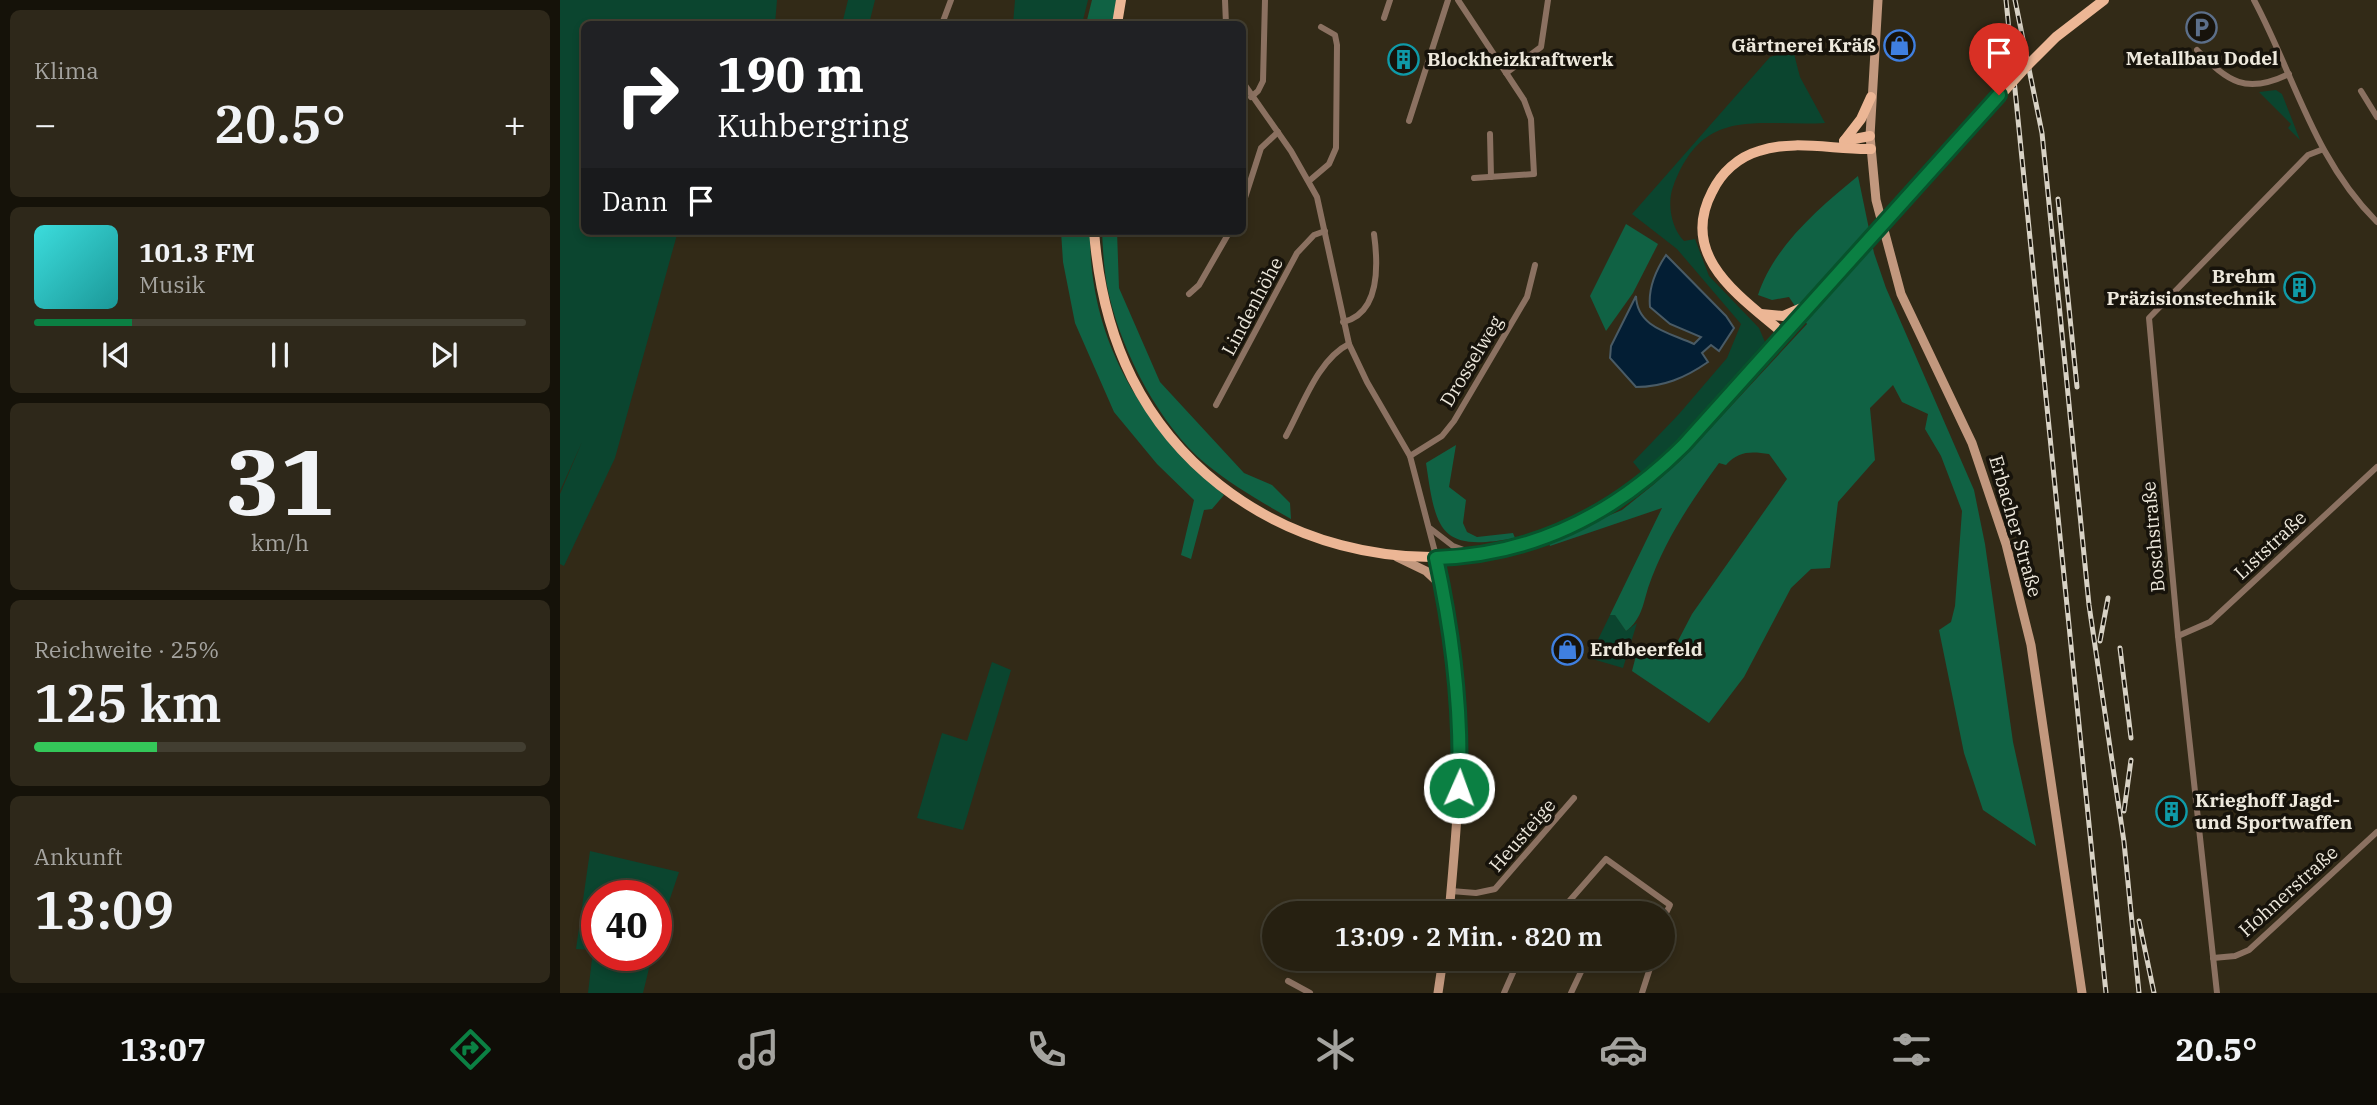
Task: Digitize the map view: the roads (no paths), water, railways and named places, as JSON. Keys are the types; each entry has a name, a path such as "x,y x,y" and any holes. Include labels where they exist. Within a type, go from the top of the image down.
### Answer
{"main road":[{"path":"1118,21 1121,0"},
{"name":"Erbacher Straße","path":"1878,0 1870,136 1876,200 1901,294 1972,443 2006,544 2031,645 2082,993"},
{"path":"1397,557 1436,558 1481,554 1526,544 1572,527 1631,493 1684,445 2027,66 2056,37 2104,0"},
{"path":"1844,141 1861,120 1871,97"},
{"path":"1827,147 1870,136"},
{"path":"1784,334 1718,275 1706,253 1702,227 1706,202 1718,179 1736,161 1759,150 1827,147 1871,149"},
{"path":"1094,235 1102,295 1121,354 1151,410 1179,445 1230,492 1281,522 1334,542 1413,563 1443,586"},
{"path":"1759,314 1789,315 1815,300"},
{"path":"1436,558 1455,653 1460,733 1450,901"},
{"path":"1438,993 1441,971"}],"street":[{"path":"943,21 950,0"},
{"path":"1225,0 1226,21"},
{"path":"1251,97 1264,81 1265,0"},
{"path":"1409,121 1448,0"},
{"path":"1458,0 1524,100 1531,119 1534,174 1474,178"},
{"path":"1506,73 1541,47 1548,0"},
{"path":"2254,0 2321,150 2342,182 2377,222"},
{"path":"1384,18 1387,2"},
{"path":"1309,181 1333,157 1337,130 1337,45 1335,34 1321,27"},
{"path":"2197,50 2221,74 2245,84 2270,83 2289,74"},
{"path":"1246,88 1309,181 1325,231 1349,344 1367,382 1410,456 1436,558"},
{"path":"2361,91 2377,117"},
{"path":"1404,101 1414,104"},
{"path":"1246,195 1261,149 1278,132"},
{"path":"1490,134 1491,177"},
{"name":"Boschstraße","path":"2217,993 2178,636 2149,318 2308,155 2321,150"},
{"name":"Lindenhöhe","path":"1216,405 1297,253 1314,234 1325,231"},
{"path":"1343,323 1349,321 1369,301 1376,286 1374,234"},
{"path":"1189,294 1199,285 1228,235"},
{"name":"Drosselweg","path":"1410,456 1443,436 1454,421 1527,297 1535,265"},
{"path":"1286,436 1327,362 1338,349 1349,344"},
{"name":"Liststraße","path":"2178,636 2210,622 2377,467"},
{"path":"1429,526 1453,546 1481,554"},
{"name":"Heusteige","path":"1451,891 1476,893 1495,889 1574,799"},
{"name":"Hohnerstraße","path":"2213,958 2235,956 2249,950 2377,832"},
{"path":"1569,901 1606,859 1664,901"},
{"path":"1504,993 1514,971"},
{"path":"1571,993 1581,971"},
{"path":"1642,993 1649,971"},
{"path":"1288,981 1310,993"}],"water":[{"path":"1666,255 1726,316 1734,328 1719,351 1711,345 1702,353 1708,362 1699,368 1665,383 1636,387 1610,358 1611,346 1636,296 1642,315 1657,328 1694,344 1701,337 1670,324 1650,307 1654,280"}],"railway":[{"path":"2006,0 2106,993"},
{"path":"2015,0 2042,133 2089,605 2124,842 2139,993"},
{"path":"2058,199 2077,387"},
{"path":"2100,641 2108,598"},
{"path":"2120,648 2131,738"},
{"path":"2124,811 2131,760"},
{"path":"2139,921 2154,993"}],"place":[{"name":"Metallbau Dodel","path":"2202,27"},
{"name":"Gärtnerei Kräß","path":"1899,45"},
{"name":"Blockheizkraftwerk","path":"1404,59"},
{"name":"Brehm Präzisionstechnik","path":"2299,287"},
{"name":"Erdbeerfeld","path":"1567,649"},
{"name":"Krieghoff Jagd- und Sportwaffen","path":"2172,811"}]}
